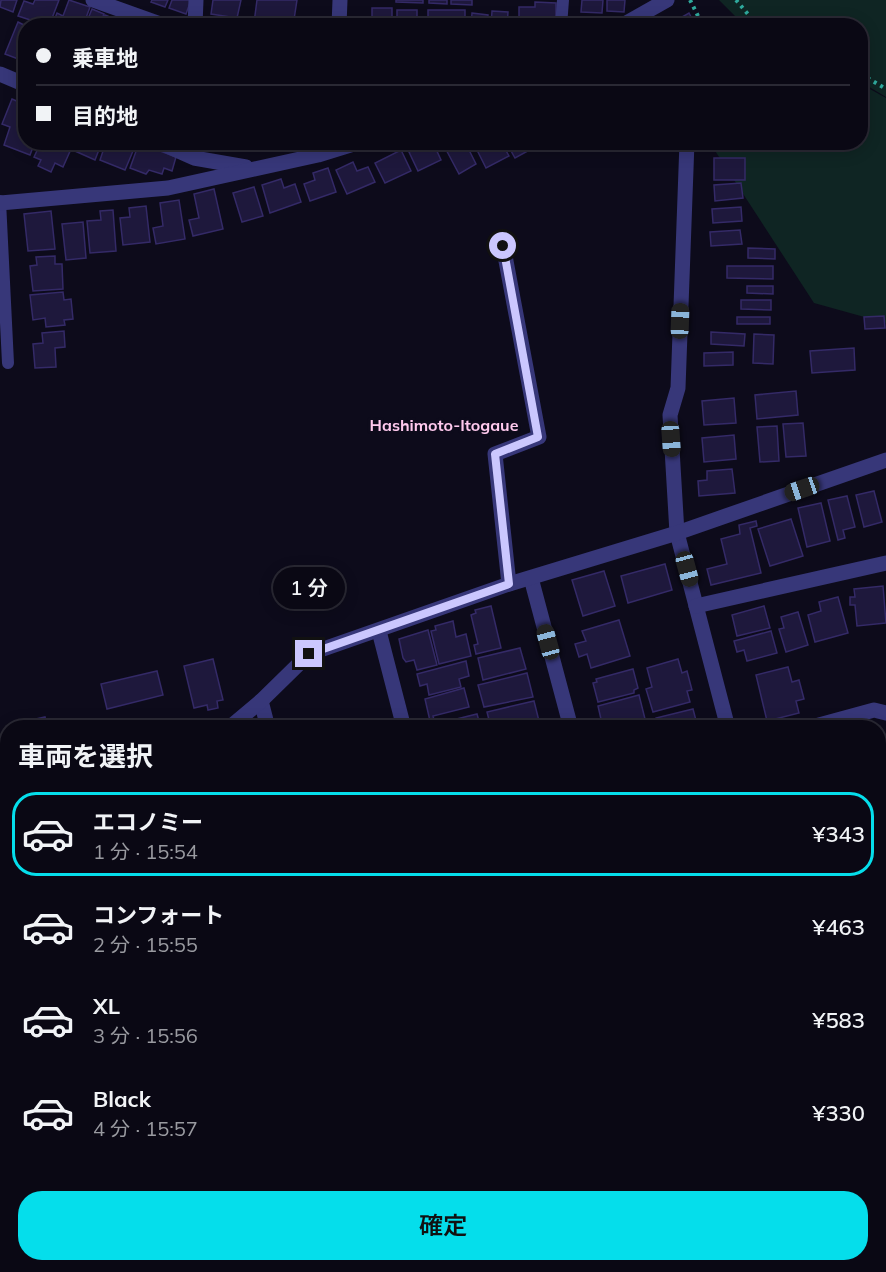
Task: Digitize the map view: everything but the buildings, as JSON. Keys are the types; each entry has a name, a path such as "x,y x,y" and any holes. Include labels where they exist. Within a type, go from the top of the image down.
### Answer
{"street":[{"path":"93,0 144,18"},
{"path":"195,18 196,0"},
{"path":"339,18 340,0"},
{"path":"635,18 667,0"},
{"path":"0,74 18,82"},
{"path":"176,150 194,158 255,169"},
{"path":"0,202 168,188 329,150"},
{"path":"687,150 678,388 670,415 677,533 726,720"},
{"path":"503,246 538,437 495,454 509,584"},
{"path":"238,720 309,654 509,584 677,533 886,460"},
{"path":"696,606 886,563"},
{"path":"531,578 569,720"},
{"path":"379,631 402,720"},
{"path":"261,701 266,720"},
{"path":"837,720 874,710 886,713"}],"lane":[{"path":"562,18 563,0"},
{"path":"0,202 3,316 8,363"}],"path":[{"path":"690,0 699,18"},
{"path":"736,0 751,18"},
{"path":"868,78 886,89"}],"green space":[{"path":"719,0 886,0 886,97 868,86 868,18 737,18"},
{"path":"868,88 886,98 886,323 814,303 715,150 868,150"}],"district":[{"name":"Hashimoto-Itogaue","path":"444,425"}],"route":[{"path":"309,654 509,584 495,454 538,437 503,246"}]}
